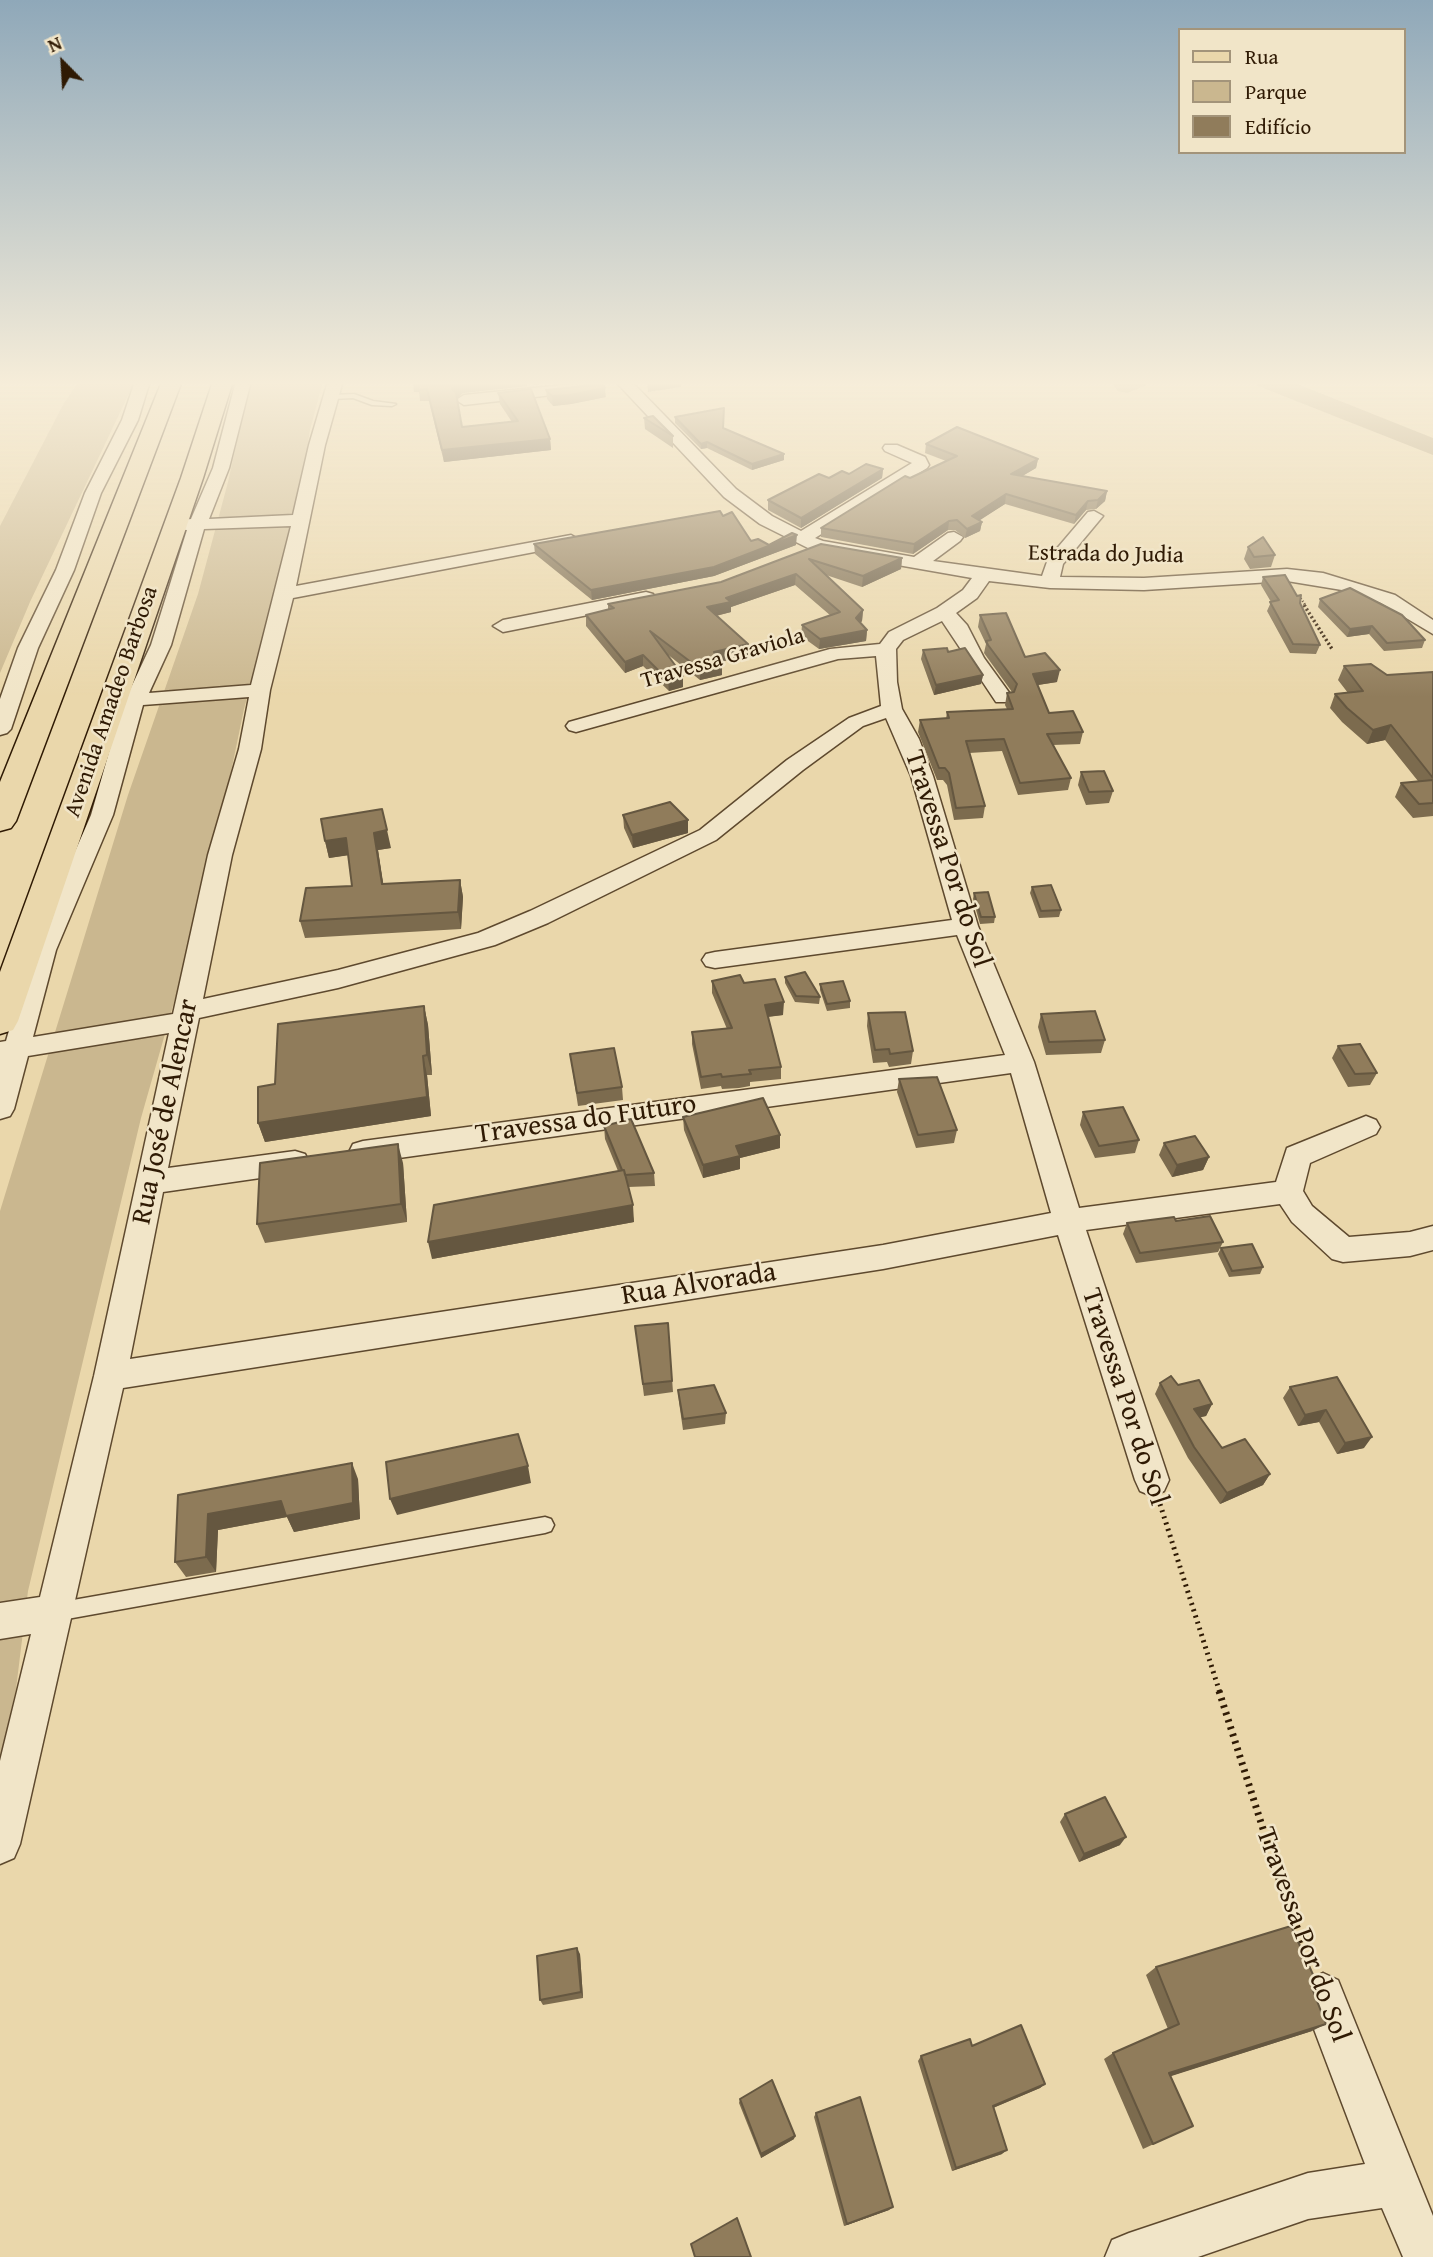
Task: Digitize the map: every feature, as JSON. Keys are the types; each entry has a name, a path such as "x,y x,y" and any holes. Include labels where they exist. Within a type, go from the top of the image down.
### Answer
{"main road":[{"path":"0,821 131,486"},
{"name":"Avenida Amadeo Barbosa","path":"0,1021 124,700 127,658 186,525 176,486"},
{"path":"61,667 92,671 127,658"}],"street":[{"path":"0,729 28,648 65,570 97,486"},
{"path":"0,1109 9,1050 44,950 102,816 124,700 161,645 186,525 210,486"},
{"name":"Rua José de Alencar","path":"0,1844 110,1376 220,855 250,749 260,690 285,594 308,486"},
{"name":"Estrada do Judia","path":"724,486 749,509 810,542 917,564 1050,582 1144,584 1287,575 1356,587 1388,599 1433,628"},
{"path":"795,556 810,542 890,486"},
{"path":"725,512 749,509"},
{"path":"1050,582 1054,563 1094,516"},
{"path":"186,525 299,520"},
{"path":"917,564 954,537"},
{"path":"285,594 583,538"},
{"path":"886,649 896,636 944,612 971,594 984,575"},
{"path":"503,626 669,594"},
{"path":"944,612 957,625 975,659 1003,698"},
{"name":"Travessa Por do Sol","path":"886,649 887,682 892,709 908,738 922,776 966,926 1021,1062 1105,1341 1152,1480"},
{"name":"Travessa Graviola","path":"576,726 837,653 886,649"},
{"path":"124,700 260,690"},
{"path":"9,1050 186,1016 486,939 540,917 708,835 795,765 856,722 892,709"},
{"path":"715,960 966,926"},
{"name":"Travessa do Futuro","path":"152,1182 1021,1062"},
{"path":"1366,1127 1297,1156 1288,1192 1303,1214 1343,1250 1410,1244 1433,1238"},
{"name":"Rua Alvorada","path":"110,1376 883,1257 1069,1221 1288,1192"},
{"path":"0,1621 55,1612"},
{"name":"Travessa Por do Sol","path":"1323,1995 1395,2183 1427,2257"},
{"path":"1129,2257 1308,2196 1395,2183"}],"lane":[{"path":"55,1612 545,1525"}],"path":[{"path":"1287,575 1332,649"},
{"name":"Travessa Por do Sol","path":"1152,1480 1279,1879 1323,1995"}],"green space":[{"path":"21,486 85,486 30,602 0,673 0,526"},
{"path":"227,486 301,486 244,709 208,883 141,1118 28,1591 16,1689 0,1759 0,1211 128,795 198,594"}],"building":[{"path":"795,486 854,486 801,518 768,500"},
{"path":"888,486 1081,486 1107,491 1098,500 1088,501 1076,515 1006,494 972,516 982,522 967,529 957,520 949,521 914,544 821,528"},
{"path":"720,511 723,516 732,512 751,541 758,539 769,545 792,533 797,535 714,567 591,590 534,544"},
{"path":"1263,537 1275,555 1254,557 1248,547"},
{"path":"821,544 902,558 863,576 809,559 863,610 856,618 867,630 820,639 802,625 840,612 796,574 726,598 731,602 707,607 748,644 714,652 722,664 700,669 650,631 683,676 668,680 643,655 625,662 586,615 614,608 608,604 721,582"},
{"path":"1285,575 1297,596 1301,595 1300,603 1320,645 1293,644 1270,602 1279,600 1263,577"},
{"path":"1350,588 1402,615 1425,640 1387,643 1372,626 1350,629 1320,599"},
{"path":"1006,613 1025,657 1045,653 1060,670 1033,674 1049,713 1073,711 1083,732 1047,734 1071,778 1020,783 1004,739 966,741 985,806 956,808 949,773 945,768 939,768 920,720 949,718 947,712 1013,709 1007,693 1014,692 1017,684 988,645 986,641 991,640 980,615"},
{"path":"947,648 948,652 965,648 983,675 936,685 923,650"},
{"path":"1371,664 1387,675 1433,672 1433,778 1391,725 1373,730 1335,694 1363,691 1344,666"},
{"path":"1104,771 1113,791 1089,792 1081,772"},
{"path":"1433,780 1433,803 1419,804 1401,783"},
{"path":"670,802 688,820 632,835 623,815"},
{"path":"382,809 387,830 374,833 382,884 460,880 458,912 300,921 306,888 352,886 346,838 325,841 321,819"},
{"path":"1051,885 1061,910 1041,911 1032,887"},
{"path":"988,892 995,917 981,917 974,893"},
{"path":"805,972 820,997 796,996 785,977"},
{"path":"740,975 744,983 775,979 784,1002 765,1005 781,1067 749,1070 751,1074 701,1077 692,1032 732,1028 712,981"},
{"path":"843,981 850,1001 827,1004 820,984"},
{"path":"424,1006 427,1055 423,1056 427,1097 258,1123 258,1087 275,1084 278,1024"},
{"path":"1095,1011 1105,1040 1049,1042 1041,1014"},
{"path":"905,1012 913,1051 890,1054 889,1049 875,1050 868,1013"},
{"path":"1360,1044 1377,1073 1355,1074 1338,1046"},
{"path":"614,1048 622,1087 577,1093 570,1054"},
{"path":"937,1077 957,1130 918,1135 899,1079"},
{"path":"763,1098 780,1135 736,1146 740,1156 703,1165 683,1117"},
{"path":"1123,1107 1139,1140 1099,1146 1083,1112"},
{"path":"631,1119 654,1173 625,1175 622,1170 604,1126"},
{"path":"1195,1136 1209,1157 1177,1165 1164,1143"},
{"path":"398,1144 401,1204 257,1224 260,1163"},
{"path":"624,1170 633,1205 428,1242 434,1205"},
{"path":"1210,1216 1223,1242 1140,1253 1127,1223 1174,1217 1176,1221"},
{"path":"1252,1244 1263,1267 1232,1271 1221,1248"},
{"path":"668,1323 672,1381 643,1384 635,1326"},
{"path":"1171,1376 1178,1385 1199,1380 1212,1404 1194,1409 1222,1448 1245,1439 1270,1474 1227,1493 1194,1447 1160,1383"},
{"path":"1337,1377 1372,1437 1345,1443 1326,1410 1305,1415 1290,1387"},
{"path":"714,1385 726,1413 683,1419 678,1390"},
{"path":"518,1434 528,1466 390,1499 386,1462"},
{"path":"352,1463 353,1503 286,1516 281,1501 208,1514 206,1557 175,1562 178,1495"},
{"path":"1105,1797 1126,1837 1084,1854 1065,1814"},
{"path":"1291,1926 1315,1979 1312,1988 1326,2024 1169,2073 1193,2126 1153,2144 1113,2053 1179,2024 1156,1967"},
{"path":"577,1948 581,1992 540,2000 537,1956"},
{"path":"1021,2025 1045,2084 993,2106 1007,2150 956,2168 921,2056 970,2039 972,2046"},
{"path":"772,2080 795,2136 761,2154 740,2099"},
{"path":"860,2097 893,2207 847,2224 816,2113"},
{"path":"737,2218 751,2257 695,2257 691,2244"}]}
